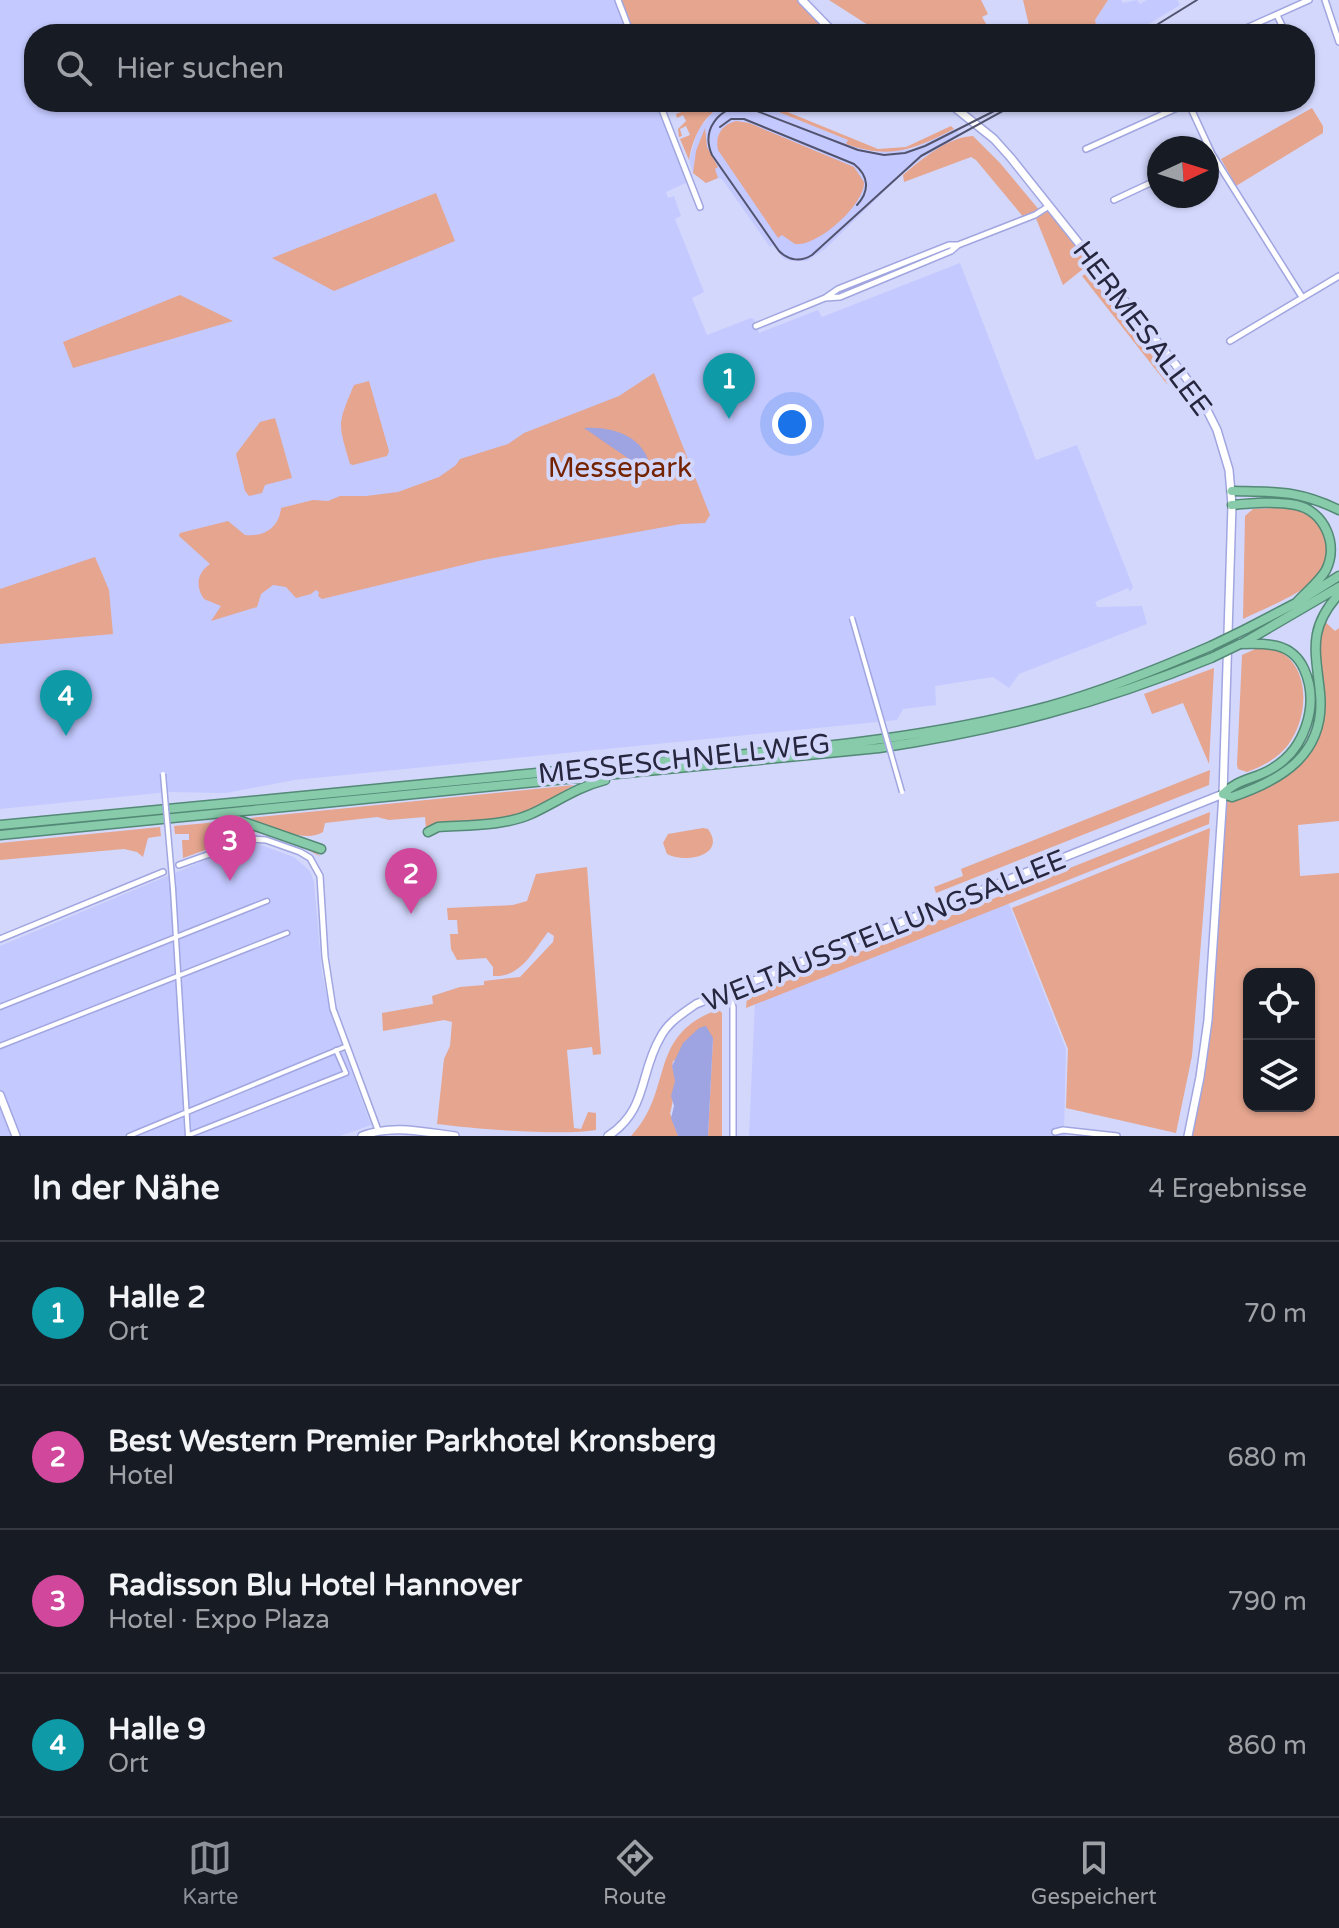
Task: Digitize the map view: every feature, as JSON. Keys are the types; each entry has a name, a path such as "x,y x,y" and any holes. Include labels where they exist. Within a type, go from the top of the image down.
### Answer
{"highway":[{"path":"1232,491 1295,493 1339,510"},
{"path":"1232,505 1295,505 1309,509 1323,522 1331,543 1329,566 1296,603"},
{"name":"MESSESCHNELLWEG","path":"0,825 642,763 918,733 1000,718 1058,704 1139,676 1211,646 1296,603 1339,576"},
{"name":"MESSESCHNELLWEG","path":"0,835 879,748 961,735 1094,702 1211,658 1244,643 1339,587"},
{"path":"1244,643 1274,644 1296,657 1306,676 1309,712 1301,737 1286,758 1271,770 1233,784 1223,794 1232,797 1276,779 1291,769 1308,749 1321,705 1315,639 1326,611 1339,594"},
{"path":"428,832 438,827 513,819 530,814 582,787 629,773"},
{"path":"220,813 321,849"}],"main road":[{"path":"802,0 825,24"},
{"name":"HERMESALLEE","path":"960,112 994,139 1050,205 1201,398 1224,450 1232,505 1223,794 1205,1049 1188,1136"},
{"name":"WELTAUSSTELLUNGSALLEE","path":"608,1136 632,1114 640,1099 661,1035 674,1018 696,1004 1223,794"},
{"path":"0,1095 16,1136"},
{"path":"362,1136 378,1130 399,1129 455,1136"}],"street":[{"path":"618,0 627,24"},
{"path":"1256,24 1309,0"},
{"path":"1325,0 1339,41"},
{"path":"1277,15 1281,24"},
{"path":"663,112 700,207"},
{"path":"1086,149 1168,112"},
{"path":"1192,112 1202,136"},
{"path":"1219,170 1302,297"},
{"path":"1114,200 1147,185"},
{"path":"756,326 825,298 840,297 1035,215 1050,205"},
{"path":"1230,341 1339,276"},
{"path":"852,618 902,792"},
{"path":"163,774 187,1136 346,1073 336,1050"},
{"path":"179,865 252,839 266,840 300,852 317,867 333,1009 378,1130"},
{"path":"0,939 163,872"},
{"path":"0,1007 267,901"},
{"path":"0,1046 287,933"},
{"path":"728,991 733,1007 733,1136"},
{"path":"129,1136 347,1046"},
{"path":"1055,1132 1117,1136"}],"shaded area":[{"path":"0,0 618,0 627,24 24,24 24,112 663,112 690,181 666,192 668,198 674,196 681,216 675,219 704,292 692,298 707,335 751,318 759,333 818,310 822,317 960,263 1036,460 1077,445 1133,587 1130,592 1128,588 1095,602 1097,607 1142,606 1147,624 1019,674 1009,688 993,677 935,686 936,705 903,709 897,720 295,780 226,793 168,792 0,809"},
{"path":"1108,0 1121,0 1123,3 1137,0 1140,4 1147,0 1177,0 1180,5 1149,24 1096,24 1095,20"},
{"path":"713,112 779,112 848,140 847,144 872,152 912,149 955,129 961,135 900,176 825,249 807,261 792,261 784,259 772,245 770,247 722,179 706,183 693,173 689,160 698,130"},
{"path":"584,428 618,432 637,443 649,462 651,474"},
{"path":"258,844 294,857 310,871 314,882 322,973 331,1015 371,1125 340,1136 0,1136 0,946 220,854"},
{"path":"1007,899 1066,1049 1066,1136 749,1136 755,1000"},
{"path":"706,1026 713,1038 708,1136 678,1136 671,1118 675,1081 672,1066 683,1043 699,1028"}],"green space":[{"path":"618,0 802,0 825,24 627,24"},
{"path":"829,0 981,0 988,14 982,17 986,24 866,24"},
{"path":"1023,0 1108,0 1095,20 1096,24 1029,24"},
{"path":"713,112 701,126 689,160 680,139 690,135 686,126 680,129 682,136 679,137 678,129 686,121 683,115 677,118 676,114"},
{"path":"779,112 787,112 878,149 906,147 951,126 954,129 915,147 890,152 862,149 846,144 848,140"},
{"path":"1305,112 1314,112 1323,126 1323,133 1236,186 1221,159"},
{"path":"736,121 749,123 854,167 864,182 849,212 816,239 795,244 782,235 778,238 718,150 720,132"},
{"path":"705,128 707,147 718,167 715,169 718,178 706,183 693,173 696,151"},
{"path":"973,136 1040,211 1050,205 1093,261 1063,285 1035,216 1025,219 976,160 971,157 904,182 903,175 936,150 954,140"},
{"path":"436,193 455,241 334,291 272,258"},
{"path":"1087,273 1173,382 1167,384 1082,276"},
{"path":"180,295 233,321 73,368 63,342"},
{"name":"Messepark","path":"654,373 710,515 705,523 681,524 483,560 322,599 316,590 296,598 286,587 273,585 261,594 257,607 211,621 221,606 204,599 199,585 202,571 210,564 179,536 180,533 228,521 245,535 264,533 274,526 281,508 313,500 328,501 340,496 398,492 439,477 460,459 508,444 524,433 619,396"},
{"path":"369,381 389,451 387,456 353,465 350,464 343,440 342,417 354,385"},
{"path":"275,418 292,478 265,485 262,493 249,496 236,454 260,422"},
{"path":"1253,509 1301,511 1317,522 1327,540 1326,559 1310,584 1243,619 1245,516"},
{"path":"95,557 109,590 113,634 0,644 0,589"},
{"path":"1322,619 1335,631 1339,628 1339,821 1298,825 1300,876 1339,873 1339,1136 1188,1136 1200,1077 1223,794 1232,797 1257,787 1303,756 1320,714 1315,661"},
{"path":"1260,647 1277,650 1289,659 1302,684 1303,700 1296,731 1288,745 1269,762 1247,772 1238,769 1237,765 1242,655"},
{"path":"1214,668 1209,764 1183,703 1152,714 1144,694"},
{"path":"1210,770 1209,785 936,893 934,887 963,876 961,869"},
{"path":"574,785 531,811 513,817 426,829 425,817 389,820 377,817 325,823 323,832 307,836 286,832 250,818"},
{"path":"1210,812 1209,824 746,1008 747,997"},
{"path":"230,821 309,847 321,857 303,847 256,832 183,858 182,840 189,840 189,834 175,834 174,826"},
{"path":"160,827 161,836 148,838 143,857 124,849 0,860 0,843"},
{"path":"1210,828 1192,1056 1176,1133 1066,1108 1068,1049 1012,908"},
{"path":"708,829 712,838 708,851 684,858 667,854 663,843 668,834"},
{"path":"587,867 601,1054 593,1055 592,1047 567,1050 574,1128 581,1129 588,1112 596,1113 596,1130 541,1132 437,1124 444,1059 450,1046 452,1022 444,1020 383,1031 382,1013 433,1004 432,996 460,987 520,977 553,942 554,936 548,932 519,968 511,973 493,976 493,967 486,958 457,960 451,949 450,934 458,934 457,920 448,920 447,908 513,905 527,901 536,874"},
{"path":"714,1011 722,1013 722,1136 708,1136 713,1038 673,1061 675,1083 670,1113 678,1136 631,1136 653,1101 670,1051 679,1036 693,1022"}],"tram line":[{"path":"1158,24 1197,0"},
{"path":"725,112 710,129 712,155 779,251 791,259 812,255 921,156 1001,112"},
{"path":"760,112 858,150 884,155 905,153 925,146 992,112"},
{"path":"720,127 731,119 744,119 854,164 863,174 866,184 857,205"}],"place":[{"name":"Halle 2","path":"729,419"},
{"name":"Halle 9","path":"66,736"},
{"name":"Radisson Blu Hotel Hannover","path":"230,881"},
{"name":"Best Western Premier Parkhotel Kronsberg","path":"411,914"}]}
